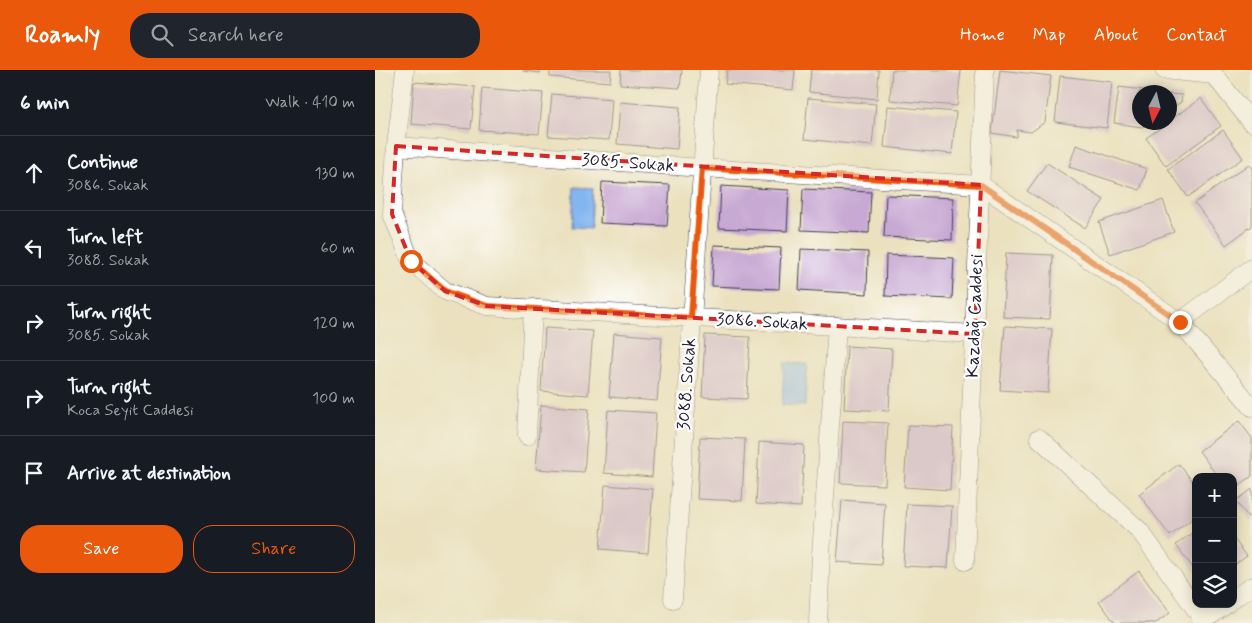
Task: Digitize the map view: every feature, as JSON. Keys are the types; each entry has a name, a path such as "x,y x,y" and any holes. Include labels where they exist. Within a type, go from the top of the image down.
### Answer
{"street":[{"name":"3086. Sokak","path":"405,70 396,146 392,214 411,261 445,291 487,306 975,334"},
{"name":"3088. Sokak","path":"673,600 709,70"},
{"name":"Kazdağ Caddesi","path":"965,561 985,70"},
{"path":"1164,70 1217,73 1252,123"},
{"name":"3085. Sokak","path":"396,146 702,168 981,185"},
{"path":"981,185 1180,322 1252,407"},
{"path":"1180,322 1252,268"},
{"path":"527,436 533,308"},
{"path":"818,623 837,326"},
{"path":"1039,438 1140,531 1202,622 1221,608"},
{"path":"1237,597 1252,586"}],"highlighted area":[{"path":"396,146 981,185 975,334 487,306 445,291 411,261 392,214"}],"water":[{"path":"574,187 593,188 591,228 572,227"},
{"path":"784,363 807,364 805,406 782,405"}],"building":[{"path":"540,70 540,73 523,71"},
{"path":"550,70 611,70 610,82 550,77"},
{"path":"621,70 682,70 680,88 620,84"},
{"path":"727,70 795,70 793,90 725,84"},
{"path":"811,70 879,70 877,99 809,92"},
{"path":"892,70 961,70 957,106 890,100"},
{"path":"1000,70 1051,76 1045,122 1031,132 1017,130 1017,137 992,133"},
{"path":"1060,76 1112,82 1107,128 1055,122"},
{"path":"414,82 475,87 471,129 411,124"},
{"path":"1119,87 1132,89 1132,126 1114,123"},
{"path":"482,88 543,93 539,134 479,130"},
{"path":"552,94 612,99 609,140 548,136"},
{"path":"1177,95 1182,95 1181,102 1177,105"},
{"path":"808,98 876,104 872,146 804,139"},
{"path":"1201,98 1221,126 1166,166 1146,138 1158,130 1177,130 1177,115"},
{"path":"620,102 680,107 677,149 617,144"},
{"path":"888,106 956,112 952,154 884,147"},
{"path":"1223,130 1243,158 1188,197 1168,169"},
{"path":"1076,145 1147,169 1140,190 1069,167"},
{"path":"1047,163 1104,200 1085,228 1027,191"},
{"path":"1249,164 1252,169 1252,226 1226,245 1195,203"},
{"path":"602,182 670,185 667,226 600,223"},
{"path":"721,186 789,190 787,231 719,228"},
{"path":"803,189 871,192 869,233 801,230"},
{"path":"886,195 953,198 952,240 884,237"},
{"path":"1163,200 1174,232 1110,254 1099,222"},
{"path":"714,245 781,248 779,289 712,286"},
{"path":"801,249 868,252 867,294 799,290"},
{"path":"1006,253 1053,255 1050,319 1003,317"},
{"path":"886,255 954,258 952,299 885,296"},
{"path":"1005,326 1052,329 1048,393 1000,390"},
{"path":"545,328 593,331 588,395 541,391"},
{"path":"614,333 662,337 657,401 609,397"},
{"path":"705,335 750,337 747,399 702,397"},
{"path":"847,346 892,349 889,411 844,409"},
{"path":"541,405 589,409 584,472 536,469"},
{"path":"608,410 656,413 652,477 604,473"},
{"path":"843,421 888,423 885,485 840,483"},
{"path":"1239,421 1252,438 1252,476 1237,487 1237,473 1215,473 1199,451"},
{"path":"908,425 953,427 950,490 904,487"},
{"path":"700,437 745,439 742,501 697,499"},
{"path":"759,442 804,445 801,507 756,504"},
{"path":"1179,464 1192,481 1192,519 1170,536 1139,494"},
{"path":"605,485 653,489 648,553 600,549"},
{"path":"1252,489 1252,522 1237,502 1237,500"},
{"path":"842,500 885,503 881,565 837,562"},
{"path":"907,504 952,506 948,568 903,566"},
{"path":"1192,533 1192,567 1176,545"},
{"path":"1237,543 1247,556 1237,563"},
{"path":"1139,571 1170,613 1156,623 1115,623 1099,601"}],"route":[{"path":"411,261 445,291 487,306 691,318 702,168 981,185 1180,322"}]}
